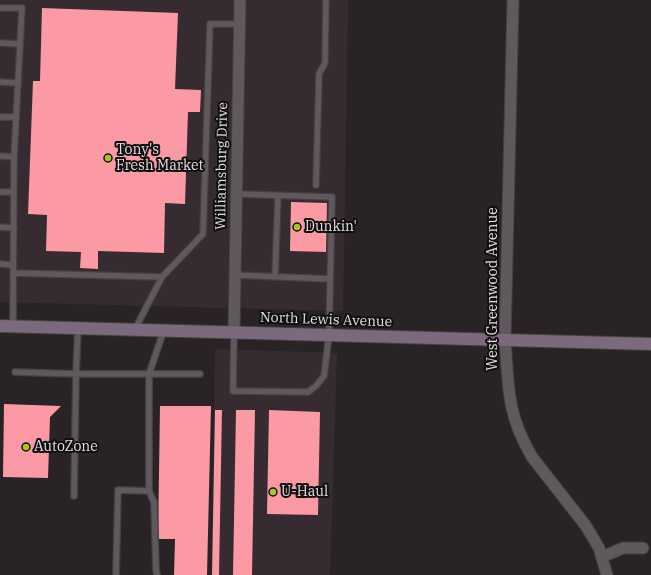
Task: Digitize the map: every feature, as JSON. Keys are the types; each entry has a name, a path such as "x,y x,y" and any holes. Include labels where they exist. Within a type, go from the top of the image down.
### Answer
{"main road":[{"name":"North Lewis Avenue","path":"0,326 651,344"}],"street":[{"name":"Williamsburg Drive","path":"234,332 240,0"},
{"name":"West Greenwood Avenue","path":"513,0 505,340 508,388 512,410 527,448 532,457 586,526 599,548 607,575"},
{"path":"602,557 623,548 643,548"}],"lane":[{"path":"316,185 319,74 325,63 326,0"},
{"path":"0,8 22,8 14,157 13,326"},
{"path":"135,329 162,277 203,234 210,24 240,24"},
{"path":"0,43 20,44"},
{"path":"0,82 18,83"},
{"path":"0,117 16,117"},
{"path":"0,156 14,157"},
{"path":"0,192 14,192"},
{"path":"234,332 233,391 308,392 316,386 324,376 329,335 332,197 236,194"},
{"path":"275,276 278,196"},
{"path":"0,227 14,228"},
{"path":"0,264 13,265"},
{"path":"14,274 162,277"},
{"path":"235,275 330,278"},
{"path":"74,496 78,328"},
{"path":"157,575 154,502 149,492 149,374 164,330"},
{"path":"15,372 76,374 200,374"},
{"path":"116,575 118,490 149,492"}],"shaded area":[{"path":"0,0 348,0 343,311 0,302"},
{"name":"U-Haul","path":"215,349 337,353 330,575 212,575"}],"building":[{"name":"Tony's Fresh Market","path":"42,8 178,13 175,89 201,90 200,112 188,112 185,204 165,203 164,253 98,251 98,269 80,268 81,252 46,251 47,215 28,214 33,81 40,81"},
{"path":"291,202 327,203 326,252 290,251"},
{"name":"AutoZone","path":"4,404 61,406 50,417 48,478 3,477"},
{"path":"160,406 211,406 207,575 174,575 175,539 158,539"},
{"path":"215,410 222,410 219,575 212,575"},
{"path":"236,410 255,410 252,575 233,575"},
{"path":"269,410 320,412 318,515 267,514"}],"place":[{"name":"Tony's Fresh Market","path":"108,158"},
{"name":"Dunkin'","path":"297,227"},
{"name":"AutoZone","path":"26,447"},
{"name":"U-Haul","path":"273,492"}]}
